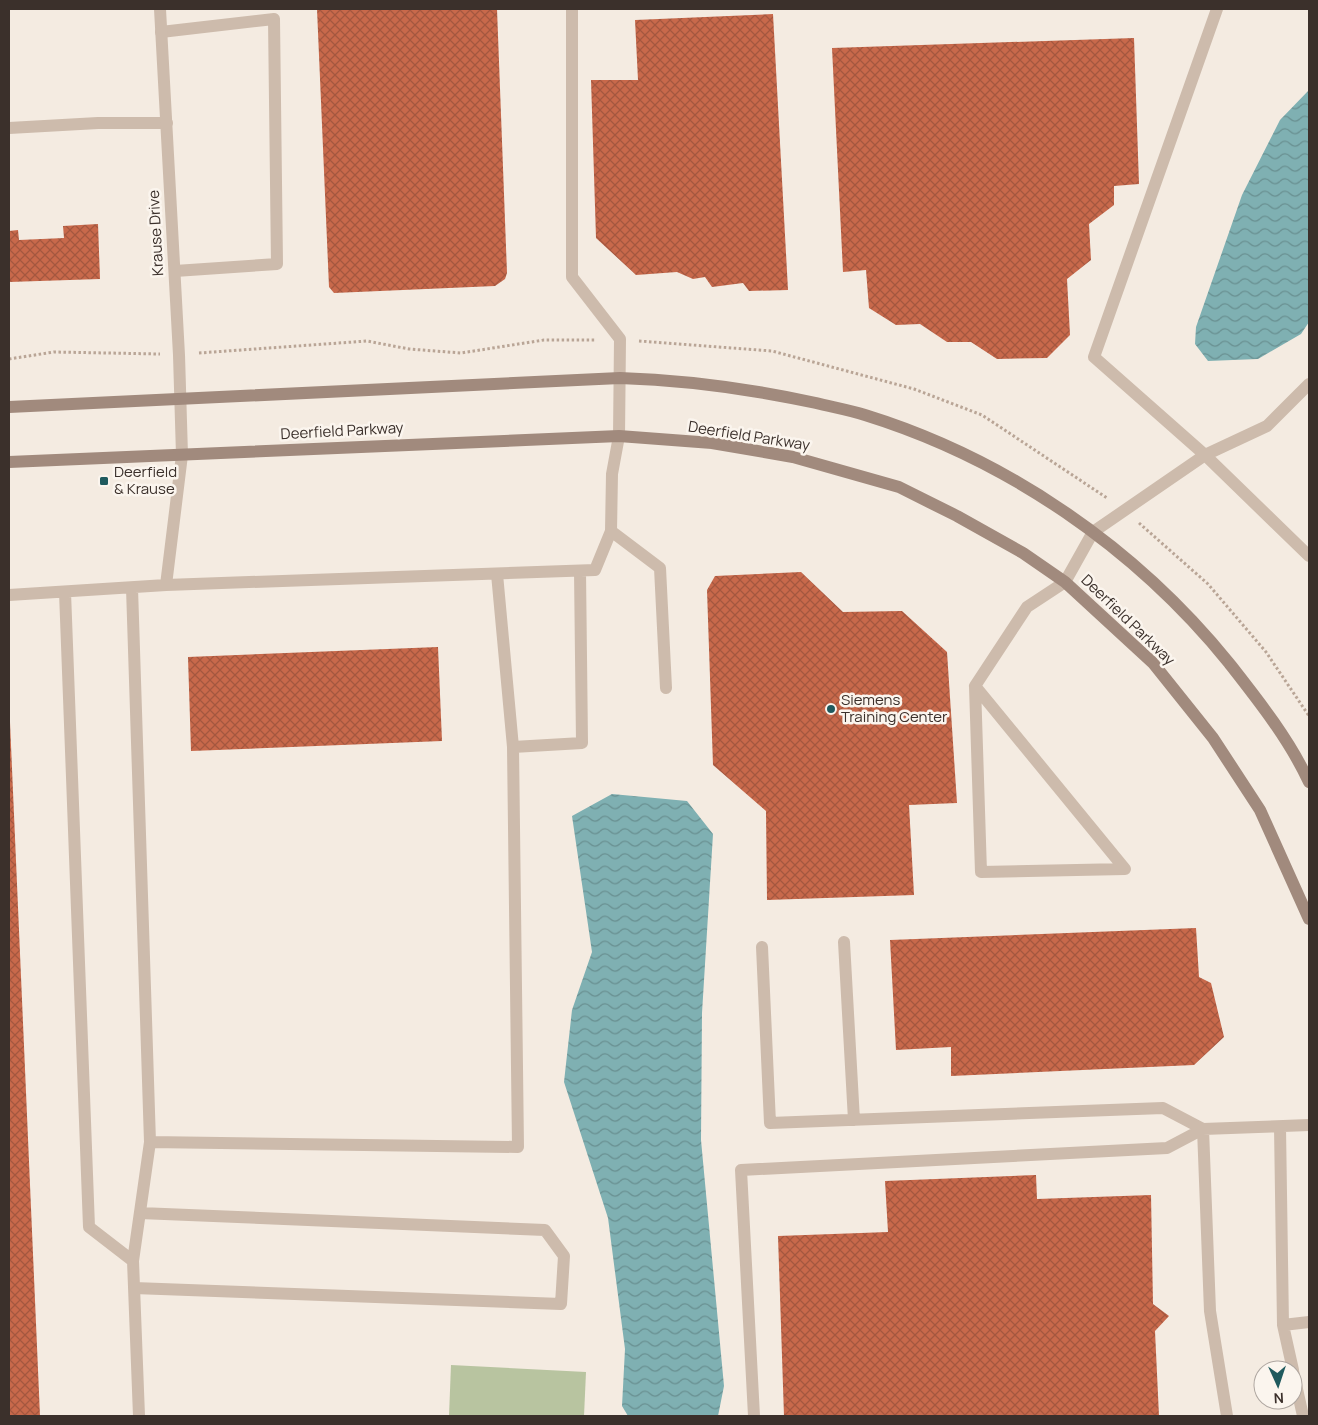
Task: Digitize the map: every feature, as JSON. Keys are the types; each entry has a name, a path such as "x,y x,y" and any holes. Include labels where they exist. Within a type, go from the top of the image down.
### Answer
{"main road":[{"path":"9,407 620,378 676,380 769,393 864,414 939,442 1027,488 1093,532 1148,576 1208,637 1258,700 1300,763 1309,782"},
{"name":"Deerfield Parkway","path":"9,462 619,436 712,444 793,457 899,487 957,516 1023,553 1065,582 1153,662 1213,738 1260,810 1309,919"}],"street":[{"name":"Krause Drive","path":"160,9 175,271 182,455 166,585"},
{"path":"162,32 274,19 283,9"},
{"path":"9,595 166,585 595,570 611,531 612,474 619,436 620,340 572,277 572,9"},
{"path":"1217,9 1094,357 1205,455 1309,556"},
{"path":"175,271 276,264 274,19"},
{"path":"9,128 98,123 167,123"},
{"path":"975,686 1125,869 981,872 975,686 1027,607 1065,582 1093,532 1205,455 1267,426 1309,384"},
{"path":"611,531 660,568 666,688"},
{"path":"513,747 582,744 580,571"},
{"path":"150,1142 518,1147 513,747 497,574"},
{"path":"132,588 150,1142 133,1261 139,1416"},
{"path":"65,592 89,1227 133,1261"},
{"path":"844,942 854,1120"},
{"path":"762,947 770,1123 1164,1108 1202,1129"},
{"path":"754,1416 741,1170 1167,1148 1202,1129 1309,1125"},
{"path":"1280,1127 1283,1324 1291,1360"},
{"path":"1202,1129 1210,1311 1227,1416"},
{"path":"134,1288 561,1304 564,1256 545,1230 140,1213"},
{"path":"1283,1324 1309,1322"}],"path":[{"path":"9,359 54,352 102,351 179,355 367,341 409,349 461,353 544,340 620,340 772,351 914,389 982,415 1067,470 1123,510 1208,584 1266,652 1309,716"}],"green space":[{"path":"451,1365 586,1372 584,1416 449,1416"}],"water":[{"path":"1309,90 1309,322 1301,334 1258,359 1208,361 1195,344 1196,327 1242,195 1280,120"},
{"path":"612,794 687,801 713,834 702,1013 701,1140 724,1386 718,1416 628,1416 622,1406 625,1349 608,1218 564,1082 572,1010 592,952 572,816"}],"building":[{"path":"317,9 497,9 507,273 505,279 495,286 334,293 329,287"},
{"path":"773,14 788,290 749,291 743,283 712,287 705,277 693,279 677,272 636,275 596,238 591,80 638,80 635,20"},
{"path":"1134,38 1139,184 1114,186 1114,205 1089,224 1091,260 1067,279 1070,335 1047,358 997,359 971,342 947,342 920,324 896,325 869,308 866,270 843,272 832,48"},
{"path":"98,224 100,279 9,282 9,231 18,230 19,240 64,238 63,226"},
{"name":"Siemens Training Center","path":"801,572 843,612 902,611 947,652 957,803 909,805 914,895 767,900 766,811 713,765 707,590 715,576"},
{"path":"438,647 442,741 191,751 188,657"},
{"path":"10,722 40,1416 9,1416"},
{"path":"1196,928 1199,977 1211,983 1224,1037 1194,1065 951,1076 951,1047 896,1050 890,940"},
{"path":"1036,1175 1037,1199 1151,1195 1153,1304 1169,1316 1155,1331 1159,1416 784,1416 778,1236 888,1232 885,1181"}],"place":[{"name":"Deerfield & Krause","path":"104,481"},
{"name":"Siemens Training Center","path":"831,709"}]}
